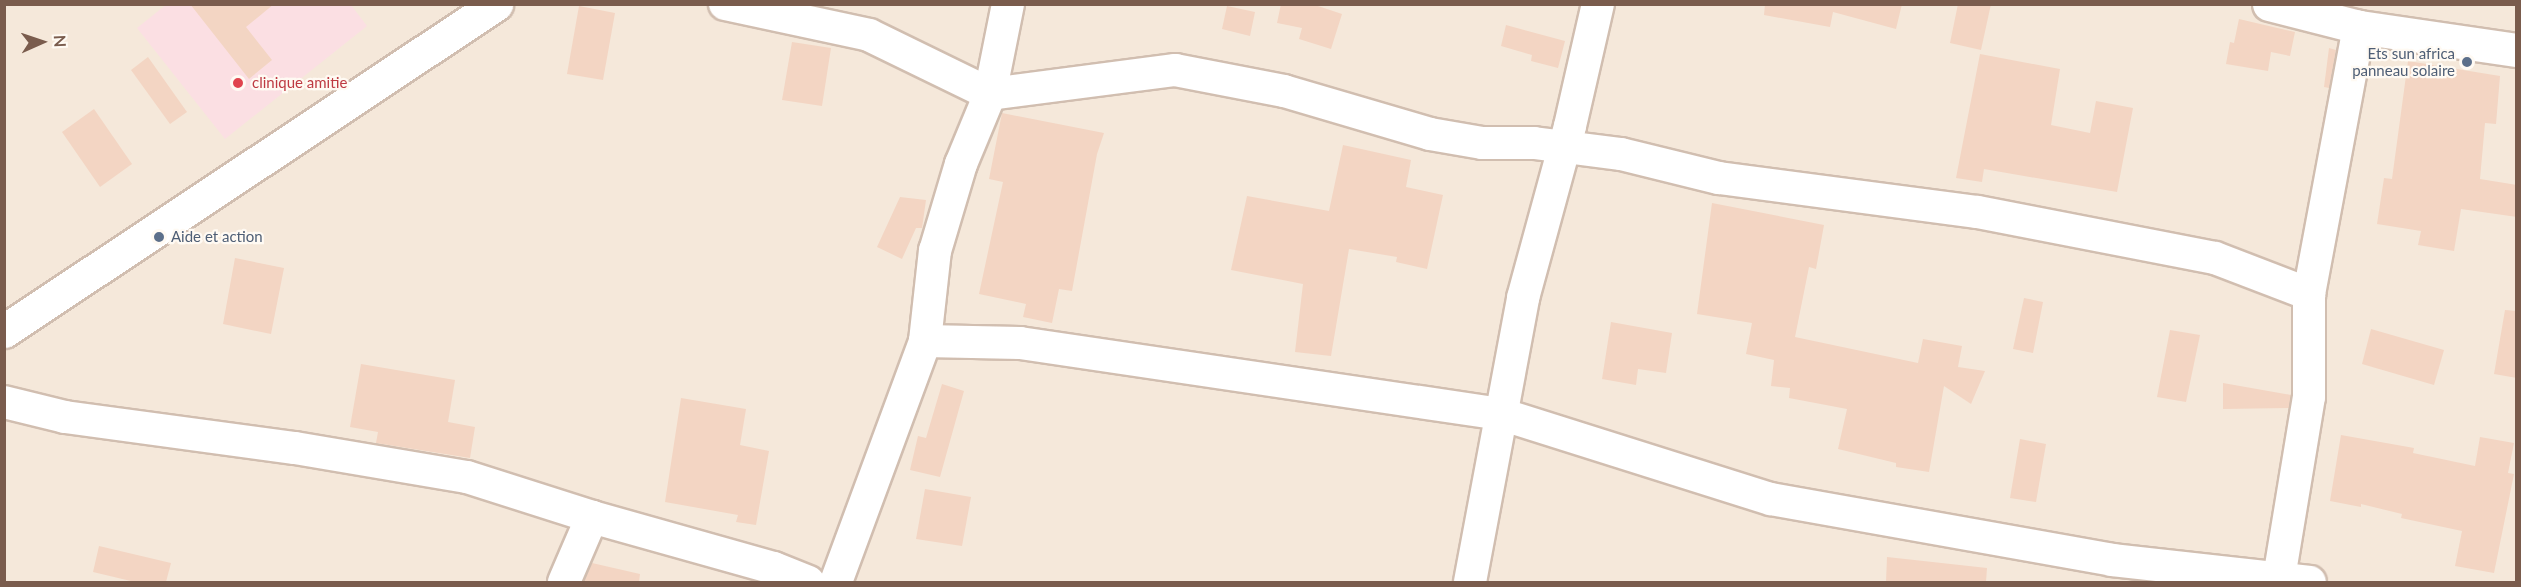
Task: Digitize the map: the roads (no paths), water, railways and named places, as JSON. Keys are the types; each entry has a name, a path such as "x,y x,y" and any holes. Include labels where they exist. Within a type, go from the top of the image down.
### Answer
{"street":[{"path":"4,331 496,4"},
{"path":"725,4 869,35 990,94 1174,70 1284,91 1430,134 1482,143 1562,146 1621,154 1719,178 1978,212 2204,256 2309,294"},
{"path":"836,582 925,341 935,251 961,164 990,94 1008,4"},
{"path":"1470,582 1523,298 1562,146 1570,126 1598,4"},
{"path":"2269,4 2359,27 2517,50"},
{"path":"2279,578 2308,397 2309,294 2359,27"},
{"path":"925,341 1020,343 1501,414 1771,499 2112,560 2229,578 2279,578 2310,582"},
{"path":"4,402 65,417 295,448 467,477 592,517 774,568 808,582"},
{"path":"564,582 592,517"}],"place":[{"name":"Ets sun africa panneau solaire","path":"2467,62"},
{"name":"clinique amitie","path":"238,83"},
{"name":"Aide et action","path":"159,237"}]}
